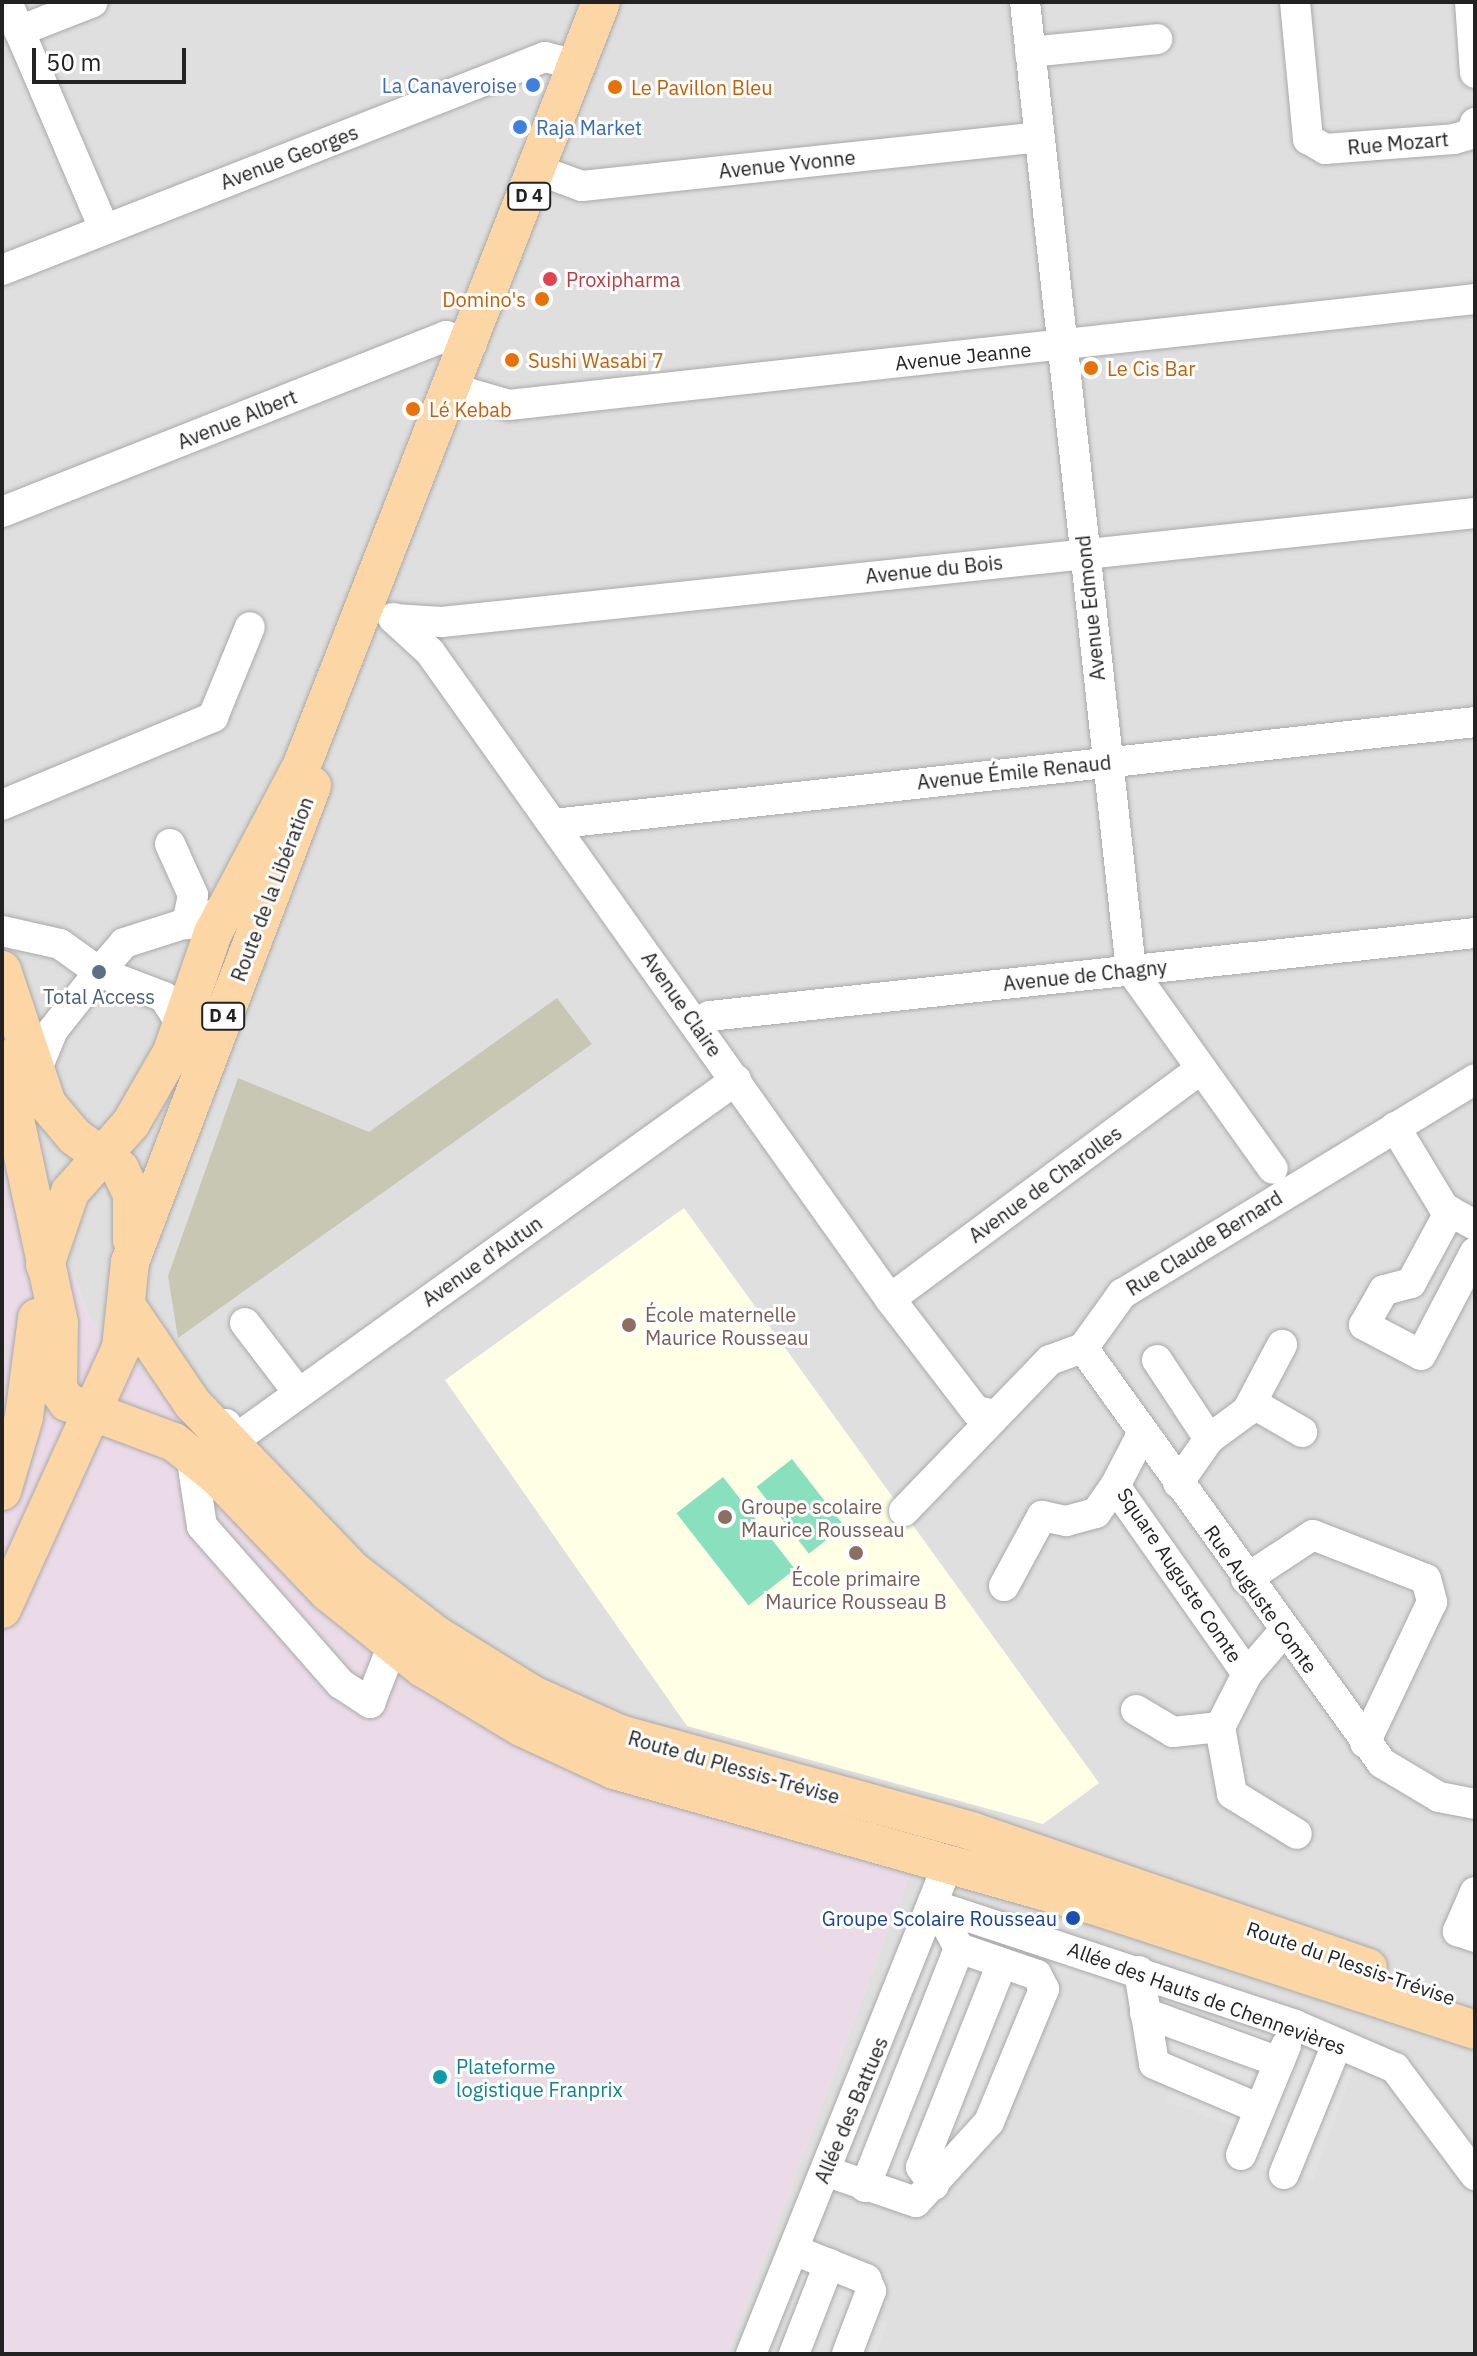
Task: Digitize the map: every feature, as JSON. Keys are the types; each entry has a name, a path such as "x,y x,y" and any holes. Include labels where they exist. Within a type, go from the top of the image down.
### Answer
{"main road":[{"name":"Route de la Libération","path":"2,1609 93,1413 128,1308 130,1262 380,612 454,389 601,2"},
{"name":"Route de la Libération","path":"2,1491 24,1417 43,1272 70,1192 151,1093 224,911 380,612"},
{"path":"2,970 19,1065 14,1153 43,1272"},
{"path":"19,1065 47,1104 120,1169 132,1195 130,1262"},
{"name":"Route du Plessis-Trévise","path":"43,1272 59,1323 58,1389 93,1413 191,1455 328,1592 531,1694 620,1734 956,1827 1475,2006"},
{"name":"Route du Plessis-Trévise","path":"128,1308 157,1359 230,1443 352,1570 400,1628 521,1727 614,1770 948,1864 1475,2030"}],"street":[{"path":"7,2 104,228"},
{"path":"19,31 93,2"},
{"name":"Avenue Edmond","path":"1025,2 1131,970 1273,1169"},
{"name":"Rue Mozart","path":"1295,2 1308,139 1337,149 1454,139 1471,134 1475,123"},
{"path":"1470,2 1475,73"},
{"path":"1030,52 1157,39"},
{"name":"Avenue Georges","path":"2,270 545,57 578,65"},
{"name":"Avenue Yvonne","path":"538,170 582,186 1038,137"},
{"name":"Avenue Jeanne","path":"454,389 509,405 1475,299"},
{"name":"Avenue Albert","path":"2,512 446,336 472,344"},
{"name":"Avenue du Bois","path":"380,612 442,622 1475,513"},
{"name":"Avenue Claire","path":"380,612 430,652 890,1299 976,1411 991,1414"},
{"path":"2,805 213,717 250,627"},
{"name":"Avenue Émile Renaud","path":"553,824 1475,722"},
{"path":"170,844 193,895 187,924"},
{"path":"19,1065 53,1030 124,943 224,911"},
{"path":"2,931 60,944 99,972 164,997 181,1024"},
{"name":"Avenue de Chagny","path":"696,1023 710,1016 1475,933"},
{"name":"Avenue de Charolles","path":"890,1299 1201,1069"},
{"name":"Rue Claude Bernard","path":"1083,1348 1122,1294 1475,1079"},
{"name":"Avenue d'Autun","path":"230,1443 297,1391 736,1080"},
{"path":"1395,1127 1462,1218 1411,1283 1384,1290 1364,1325 1421,1355 1475,1252"},
{"path":"245,1323 297,1391"},
{"path":"1178,1483 1209,1439 1252,1403 1282,1345"},
{"path":"904,1511 987,1431 991,1414 1050,1360 1083,1348"},
{"name":"Rue Auguste Comte","path":"1083,1348 1365,1743 1410,1783 1475,1804"},
{"path":"1157,1360 1209,1439"},
{"path":"1252,1403 1302,1432"},
{"name":"Square Auguste Comte","path":"1142,1434 1115,1486 1247,1674"},
{"path":"191,1455 202,1526 341,1684 370,1703 400,1628"},
{"path":"1004,1586 1042,1516 1066,1521 1096,1513 1115,1486"},
{"path":"1246,1579 1313,1535 1426,1579 1432,1602 1365,1743"},
{"name":"Square Auguste Comte","path":"1220,1727 1247,1674 1284,1631"},
{"path":"1136,1710 1173,1732 1220,1727 1232,1794 1297,1834"},
{"path":"948,1864 965,1854 956,1827"},
{"name":"Allée des Battues","path":"751,2354 936,1906 948,1864"},
{"path":"1475,1892 1458,1931 1475,1937"},
{"path":"825,2171 901,2203 916,2202 989,2122 1044,1989 1037,1975 959,1948 936,1906"},
{"name":"Allée des Hauts de Chennevières","path":"936,1906 1295,2025 1395,2068 1475,2175"},
{"path":"865,2187 959,1948"},
{"path":"934,2185 921,2167 1002,1963"},
{"path":"1139,1971 1154,2064 1260,2109"},
{"path":"1145,2013 1279,2062"},
{"path":"1241,2155 1295,2025"},
{"path":"1284,2174 1337,2044"},
{"path":"794,2250 866,2279 871,2291 847,2354"},
{"path":"794,2354 829,2264"}],"shaded area":[{"path":"2,2 1475,2 1475,2354 728,2354 923,1838 607,1749 273,1507 90,1319 2,1088"},
{"path":"557,998 592,1044 178,1338 168,1276 238,1078 369,1132"},
{"path":"2,1088 90,1319 273,1507 431,1643 923,1838 728,2354 2,2354"},
{"name":"Groupe scolaire Maurice Rousseau","path":"684,1208 1099,1783 1043,1824 687,1726 445,1380"},
{"path":"973,1927 1110,1969 1105,1985 968,1943"},
{"path":"936,1944 964,1955 960,1966 1032,1994 980,2130 966,2125 954,2154 921,2192 851,2165"},
{"path":"1163,1998 1271,2039 1238,2128 1166,2102 1178,2069 1162,2063 1167,2030 1154,2024"},
{"path":"1297,2042 1354,2066 1313,2180 1298,2174 1295,2181 1247,2164"},
{"path":"812,2250 875,2277 875,2318 887,2323 876,2354 774,2354"}],"green space":[{"path":"792,1459 844,1526 809,1554 757,1487"},
{"path":"723,1477 795,1569 749,1606 677,1513"}],"place":[{"name":"La Canaveroise","path":"533,85"},
{"name":"Le Pavillon Bleu","path":"615,87"},
{"name":"Raja Market","path":"520,127"},
{"name":"Proxipharma","path":"550,279"},
{"name":"Domino's","path":"542,299"},
{"name":"Sushi Wasabi 7","path":"512,360"},
{"name":"Le Cis Bar","path":"1091,368"},
{"name":"Lé Kebab","path":"413,409"},
{"name":"Total Access","path":"99,972"},
{"name":"École maternelle Maurice Rousseau","path":"629,1325"},
{"name":"Groupe scolaire Maurice Rousseau","path":"725,1517"},
{"name":"École primaire Maurice Rousseau B","path":"856,1553"},
{"name":"Groupe Scolaire Rousseau","path":"1073,1918"},
{"name":"Plateforme logistique Franprix","path":"440,2077"}]}
